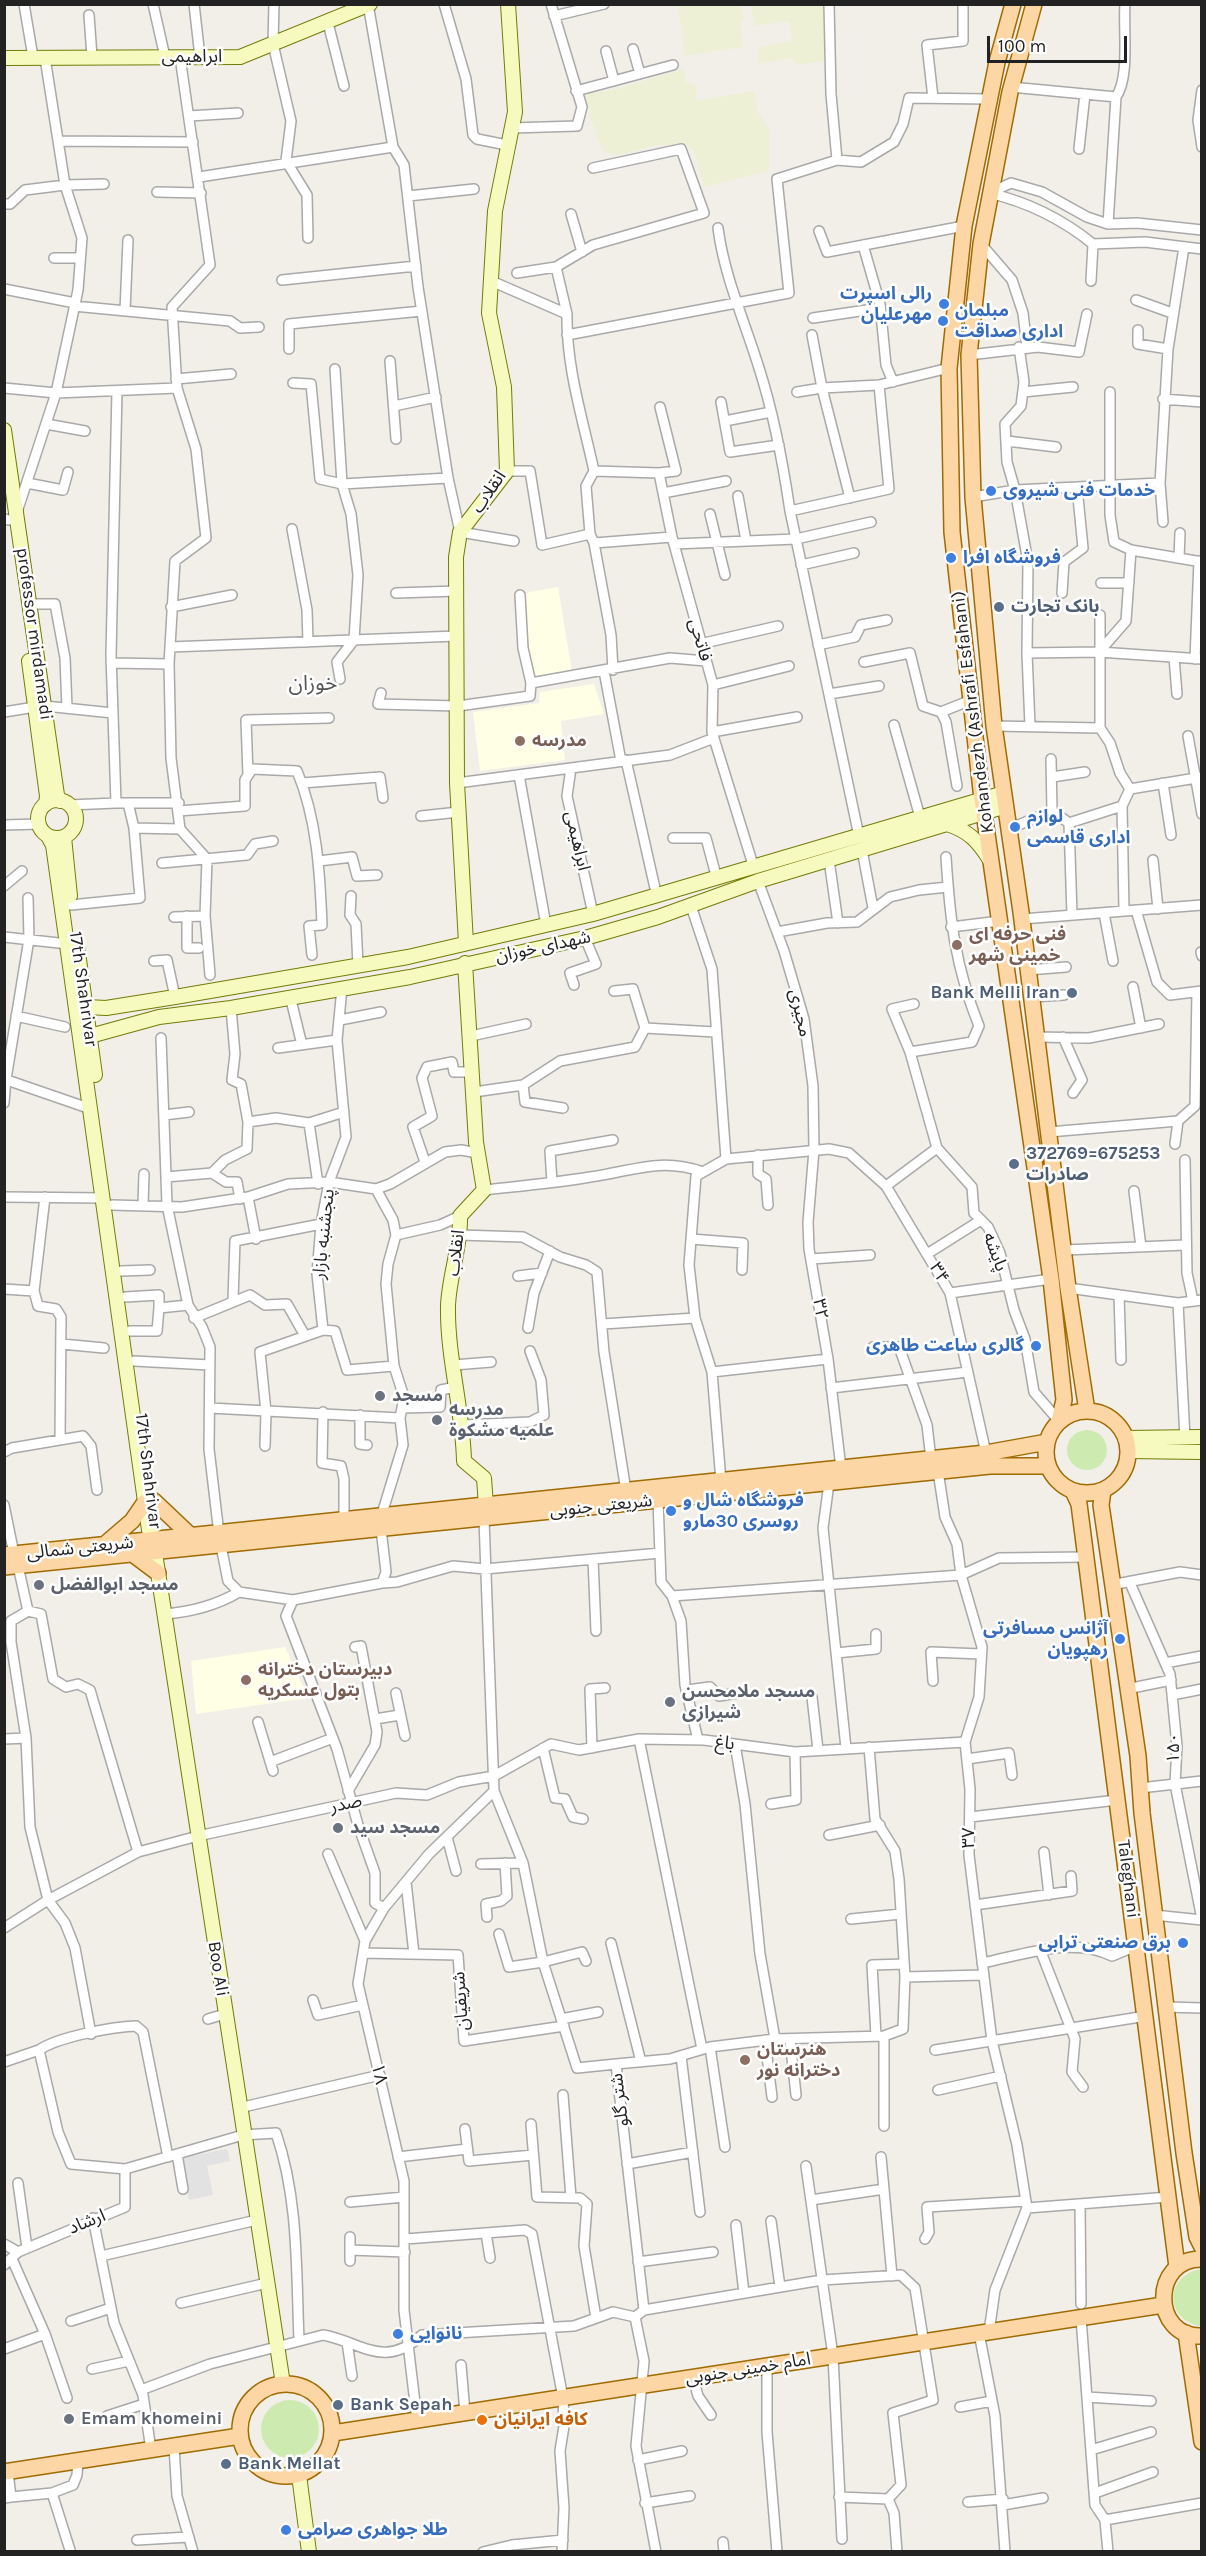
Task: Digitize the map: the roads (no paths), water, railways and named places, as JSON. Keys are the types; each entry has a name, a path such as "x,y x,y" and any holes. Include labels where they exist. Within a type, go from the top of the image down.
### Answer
{"main road":[{"name":"انقلاب","path":"466,943 457,783 457,591 460,532 507,471 504,387 489,313 489,280 495,211 515,112 508,4"},
{"name":"Kohandezh (Ashrafi Esfahani)","path":"1013,4 989,99 964,226 949,368 952,532 983,806 1051,1279 1064,1400 1059,1421"},
{"name":"Kohandezh (Ashrafi Esfahani)","path":"1034,4 1011,87 981,244 969,355 973,497 994,726 1022,919 1068,1288 1087,1404"},
{"name":"ابراهیمی","path":"4,58 240,57 369,5"},
{"name":"professor mirdamadi","path":"4,430 10,518 30,604 40,706 46,804"},
{"name":"professor mirdamadi","path":"4,485 57,795 65,803"},
{"name":"شهدای خوزان","path":"87,1007 125,1005 358,965 546,925 717,879 829,860 862,850 946,817 1005,800"},
{"path":"65,803 75,822 64,837 48,836 39,824 39,814 46,804 65,803"},
{"name":"شهدای خوزان","path":"90,1036 159,1017 231,1008 410,977 585,938 691,906 756,874 859,836 920,817 946,817"},
{"path":"946,817 971,835 991,862"},
{"name":"17th Shahrivar","path":"48,836 53,844 91,1109 125,1297 149,1501 149,1530 155,1547"},
{"name":"17th Shahrivar","path":"64,837 71,905 87,1007 108,1202 149,1501"},
{"path":"465,963 478,1153 484,1190"},
{"path":"125,1005 127,1025"},
{"name":"انقلاب","path":"484,1190 460,1216 460,1235 448,1305 456,1387 463,1425 464,1461 484,1478 485,1512"},
{"path":"1064,1400 1087,1404 1110,1418 1127,1445 1121,1474 1103,1490 1094,1493 1073,1491 1058,1481 1048,1466 1047,1442 1059,1421 1087,1404"},
{"path":"1127,1445 1202,1437"},
{"name":"شریعتی جنوبی","path":"155,1547 485,1512 658,1500 829,1483 1047,1442"},
{"path":"1127,1445 1202,1452"},
{"name":"شریعتی جنوبی","path":"485,1512 626,1491 841,1468 934,1465 1048,1466"},
{"name":"Taleghani","path":"1103,1490 1101,1505 1199,2242"},
{"name":"Taleghani","path":"1073,1491 1079,1504 1177,2267"},
{"path":"104,1545 132,1521 149,1501 192,1537"},
{"name":"شریعتی جنوبی","path":"155,1547 192,1537 220,1540 344,1521 381,1523"},
{"name":"شریعتی شمالی","path":"10,1561 104,1545 155,1547"},
{"name":"شریعتی شمالی","path":"10,1561 134,1555 155,1547"},
{"name":"Boo Ali","path":"155,1547 243,2135 283,2384"},
{"path":"134,1555 158,1573"},
{"path":"1174,2238 1183,2244 1199,2242"},
{"path":"1202,2259 1186,2262 1177,2267 1165,2284 1163,2305 1175,2326 1194,2335 1202,2442"},
{"name":"امام خمینی جنوبی","path":"333,2433 923,2342 984,2332 1081,2311 1163,2305"},
{"path":"283,2384 303,2387 320,2398 328,2410 333,2433 328,2450 321,2460 300,2475 285,2476 259,2468 249,2457 240,2436 242,2417 257,2394 283,2384"},
{"path":"6,2472 78,2459 240,2436"},
{"path":"300,2475 309,2552"}],"street":[{"path":"10,518 27,483 56,393 75,304 82,238 65,185 58,141 39,57 24,4"},
{"path":"153,4 165,57"},
{"path":"194,4 200,57"},
{"path":"274,4 273,44 291,121 286,161 307,195 308,238"},
{"path":"444,4 466,79 473,135 477,139 507,145"},
{"path":"512,128 577,126 582,107 551,4"},
{"path":"554,16 604,4"},
{"path":"829,4 831,94 837,160"},
{"path":"933,98 927,45 963,41 963,4"},
{"path":"1108,224 1116,97 1122,89 1125,4"},
{"path":"369,5 393,147 405,165 422,311 448,478 460,532 514,541"},
{"path":"89,15 92,57"},
{"path":"328,23 344,86"},
{"path":"633,49 640,74"},
{"path":"606,51 614,81"},
{"path":"180,57 210,265 172,307 177,383 196,449 206,538 175,561 169,664 171,758 180,829 207,859 205,916 210,975"},
{"path":"576,91 673,65"},
{"path":"1011,87 1116,97"},
{"path":"1202,90 1198,120 1202,147"},
{"path":"1079,149 1085,94"},
{"path":"567,335 789,292 777,178 837,160 861,162 894,142 903,124 909,98 989,99"},
{"path":"189,116 238,113"},
{"path":"58,141 193,142"},
{"path":"199,177 286,161 393,147"},
{"path":"517,273 556,267 594,245 704,213 681,149 593,168"},
{"path":"989,193 1011,183 1023,186 1108,224 1137,223 1202,230"},
{"path":"4,204 10,204 25,190 65,185 104,184"},
{"path":"408,196 474,189"},
{"path":"157,192 201,193"},
{"path":"989,193 1017,199 1070,225 1093,244 1145,242 1202,249"},
{"path":"571,213 582,252"},
{"path":"819,231 826,252 964,226"},
{"path":"718,228 779,445 801,565 859,836"},
{"path":"125,310 128,240"},
{"path":"981,244 1012,280 1023,313 1021,406 1005,424 1007,462 1015,490 1028,562 1027,653 1030,726"},
{"path":"1091,281 1093,244"},
{"path":"863,245 880,309 886,365 893,382"},
{"path":"1163,522 1160,483 1163,399 1172,312 1184,247"},
{"path":"54,258 80,258"},
{"path":"282,280 416,266"},
{"path":"556,267 567,314 567,335 594,471 586,486 592,539 610,635 608,671 623,761 657,897"},
{"path":"489,280 567,314"},
{"path":"4,289 75,304 230,321 240,328 259,327"},
{"path":"1136,300 1172,312"},
{"path":"813,318 880,309"},
{"path":"289,349 289,324 422,311"},
{"path":"969,355 1023,347 1078,352 1087,314"},
{"path":"1138,330 1138,344 1168,349"},
{"path":"812,335 822,388 850,498"},
{"path":"390,360 396,439"},
{"path":"796,392 822,388 879,385 949,368"},
{"path":"335,369 342,484 351,514 358,575 354,640 337,662 340,679"},
{"path":"4,388 56,393 117,391 231,374"},
{"path":"293,383 311,384 320,480 342,484 448,478"},
{"path":"790,511 889,489 879,385"},
{"path":"1023,392 1073,387"},
{"path":"116,802 111,663 117,391"},
{"path":"1027,653 1099,652 1198,659 1200,562 1131,550 1114,542 1110,515 1112,486 1110,392"},
{"path":"394,405 436,397"},
{"path":"1163,399 1202,402"},
{"path":"721,402 730,452 779,445"},
{"path":"594,471 658,473 676,471 660,407"},
{"path":"724,421 771,412"},
{"path":"46,424 85,431"},
{"path":"1007,441 1056,447"},
{"path":"507,471 530,471 542,545 592,539 716,542 796,539 871,522"},
{"path":"27,483 63,490 68,472"},
{"name":"فاتحی","path":"658,473 673,540 713,685 713,735 756,874"},
{"path":"663,493 726,481"},
{"path":"973,497 1015,490 1160,483"},
{"path":"1062,593 1064,562 1083,548 1077,487"},
{"path":"738,496 746,541"},
{"path":"710,514 725,575"},
{"path":"292,529 307,610 308,642"},
{"path":"1179,558 1180,533"},
{"path":"1099,652 1126,621 1131,550"},
{"path":"801,565 854,552"},
{"path":"1101,583 1129,583"},
{"path":"396,593 457,591"},
{"path":"171,607 232,595"},
{"path":"381,693 378,704 458,706 530,696 531,683 523,648 520,595"},
{"path":"30,604 55,604 66,658 67,708"},
{"path":"1100,615 1100,728 1110,743 1120,773 1130,789"},
{"path":"818,645 855,637 861,625 887,620"},
{"path":"700,644 778,626"},
{"path":"170,647 457,636"},
{"path":"864,662 910,653 923,706 941,712 970,700"},
{"path":"1174,657 1176,694"},
{"path":"531,683 608,671 670,658 706,660"},
{"path":"111,663 169,664"},
{"path":"713,685 789,666"},
{"path":"829,694 879,686"},
{"path":"4,712 40,706 113,713"},
{"path":"941,712 946,722 957,786"},
{"path":"457,783 670,755 713,735 797,717"},
{"path":"248,775 246,720 329,718"},
{"path":"894,725 920,817"},
{"path":"994,726 1100,728"},
{"path":"1188,736 1198,778 1202,814"},
{"path":"1052,759 1052,811"},
{"name":"ابراهیمی","path":"571,768 567,796 593,914"},
{"path":"65,803 116,802 178,807 245,806 244,780 252,769 297,771 302,783 319,861 322,925 309,926 312,956"},
{"path":"1052,777 1085,772"},
{"path":"519,775 546,925"},
{"path":"302,783 380,777 383,798"},
{"path":"1130,789 1198,778"},
{"path":"1163,783 1171,836"},
{"path":"1124,911 1122,806 1130,789"},
{"path":"71,905 140,898 134,828 128,803"},
{"path":"1069,823 1122,806"},
{"path":"1052,811 1069,823"},
{"path":"1016,826 1052,811"},
{"path":"421,816 459,812"},
{"path":"1069,823 1072,915"},
{"path":"4,825 39,824"},
{"path":"134,828 180,829"},
{"path":"673,838 706,838 717,879"},
{"path":"162,864 247,855 255,844 273,841"},
{"path":"862,850 873,908"},
{"path":"319,861 352,857 357,876 377,874"},
{"path":"910,1052 972,1042 979,1026 967,996 951,927 946,857"},
{"path":"829,860 838,923"},
{"path":"1153,860 1158,909"},
{"path":"5,884 22,871"},
{"name":"مجیری","path":"756,874 804,1019 813,1086 814,1150"},
{"path":"777,932 857,922 890,897 919,890 948,887"},
{"path":"351,896 350,915 356,924 358,965"},
{"path":"4,1103 5,1079 28,939 28,898"},
{"path":"1022,919 1202,905"},
{"path":"691,906 712,969 726,1159 696,1176 689,1265 695,1318 712,1372 721,1481"},
{"path":"1049,1132 1178,1121 1195,1106 1199,991 1170,995 1157,982 1136,910"},
{"path":"1104,913 1113,961"},
{"path":"187,916 187,948 199,948"},
{"path":"174,917 205,916"},
{"path":"951,927 1000,921"},
{"path":"4,937 68,944"},
{"path":"574,985 570,973 596,964 585,938"},
{"path":"154,961 166,960 175,997"},
{"path":"1028,970 1066,967"},
{"path":"1133,987 1141,1028"},
{"name":"پنجشنبه بازار","path":"322,1330 317,1274 321,1224 329,1182 346,1137 337,1040 342,988"},
{"path":"474,1092 523,1085 560,1061 635,1047 645,1028 633,989 614,991"},
{"path":"1032,997 1064,994"},
{"path":"290,996 302,1045"},
{"name":"پایشه","path":"914,1004 892,1009 910,1052 937,1148 972,1187 974,1213 988,1227 1000,1253 1007,1285 1025,1339 1034,1392 1059,1421"},
{"path":"212,1173 225,1160 247,1149 248,1122 241,1084 232,1080 235,1054 231,1008"},
{"path":"340,1020 381,1012"},
{"path":"16,1016 65,1027"},
{"path":"471,1036 526,1024"},
{"path":"1037,1037 1089,1038 1159,1024"},
{"path":"645,1028 715,1032"},
{"path":"1063,1037 1082,1080 1073,1093"},
{"path":"160,1038 167,1205 188,1305 194,1318 202,1327 210,1347 209,1449 220,1540 228,1581 239,1592 293,1600 397,1582 453,1566 485,1569 660,1553"},
{"path":"278,1048 337,1040"},
{"path":"425,1162 413,1127 432,1116 422,1078 427,1067 452,1062 454,1072 473,1072"},
{"path":"5,1079 91,1109"},
{"path":"523,1085 525,1102 563,1108"},
{"path":"164,1115 189,1112"},
{"path":"248,1122 276,1118 309,1123 344,1112"},
{"path":"1175,1144 1178,1121"},
{"path":"309,1123 318,1184"},
{"path":"552,1182 550,1151 613,1140"},
{"path":"886,1186 937,1148"},
{"name":"۳۴","path":"726,1159 829,1149 849,1153 886,1186 950,1293 986,1453"},
{"path":"4,1197 45,1197 182,1207 244,1198 288,1184 329,1182 376,1189 390,1184 445,1152 461,1150 478,1153"},
{"name":"۳۲","path":"814,1150 808,1222 811,1259 828,1359 841,1468"},
{"path":"758,1155 758,1174 766,1179 768,1205"},
{"path":"1068,1288 1178,1303 1197,1300 1187,1273 1185,1160"},
{"path":"484,1190 592,1177 653,1164 682,1165 703,1172"},
{"path":"166,1177 212,1173 226,1182 237,1182 256,1239"},
{"path":"143,1205 144,1174"},
{"path":"376,1189 393,1220 396,1235 388,1264 386,1284 394,1345 394,1366 404,1398 400,1418 403,1445 381,1523 386,1572 382,1583"},
{"path":"1134,1191 1141,1247"},
{"path":"45,1197 34,1292 38,1306 56,1309 61,1317 60,1440"},
{"path":"396,1235 440,1225 460,1216"},
{"path":"927,1254 981,1220"},
{"path":"233,1300 235,1241 256,1239 321,1224"},
{"path":"460,1235 523,1237 597,1272 604,1352 626,1491"},
{"path":"691,1239 743,1243 742,1270"},
{"path":"1064,1250 1186,1245"},
{"path":"528,1328 534,1293 550,1251"},
{"path":"811,1259 870,1255"},
{"path":"121,1271 150,1270"},
{"path":"518,1276 542,1273"},
{"path":"950,1293 1051,1279"},
{"path":"4,1289 34,1292"},
{"path":"125,1297 159,1295 157,1331 130,1331"},
{"path":"194,1318 233,1300 250,1295 265,1305 287,1304 304,1334"},
{"path":"1119,1295 1121,1360"},
{"path":"1178,1303 1185,1438"},
{"path":"159,1308 188,1305"},
{"path":"603,1324 695,1318"},
{"path":"265,1446 266,1412 260,1352 304,1334 322,1330 335,1331 347,1370 394,1366"},
{"path":"62,1344 104,1348"},
{"name":"۳۷","path":"873,1347 899,1347 913,1381 927,1425 945,1517 957,1544 961,1575 981,1654 979,1697 965,1742 970,1817 969,1855 992,2041 1017,2145 1026,2204"},
{"path":"463,1425 530,1422 544,1415 541,1380 530,1351"},
{"path":"712,1372 828,1359"},
{"path":"134,1361 210,1365"},
{"path":"454,1365 491,1362"},
{"path":"831,1388 913,1381 968,1372"},
{"path":"402,1408 440,1407 441,1390 456,1387"},
{"path":"210,1408 266,1412 323,1412 400,1418"},
{"path":"323,1412 322,1462 341,1466 344,1479 344,1521"},
{"path":"360,1415 360,1444 367,1445"},
{"path":"4,1452 12,1448 83,1436 91,1446 98,1490"},
{"path":"829,1483 823,1528 846,1748"},
{"path":"658,1500 661,1582 672,1596 681,1621 687,1690 698,1740"},
{"path":"4,1505 10,1561 28,1611"},
{"path":"485,1512 485,1569 494,1791"},
{"path":"672,1596 961,1575 999,1558 1086,1557"},
{"path":"592,1559 596,1631"},
{"path":"1112,1585 1180,1572 1202,1575"},
{"name":"۱۵۰","path":"1130,1583 1171,1680 1177,1746 1175,1784 1202,1920"},
{"path":"165,1614 190,1612 220,1603 239,1592"},
{"path":"293,1600 286,1616 333,1738 351,1802 375,1873 375,1903 384,1908"},
{"path":"91,2034 75,1948 65,1923 48,1900 30,1827 26,1738 8,1621 28,1611 41,1614 54,1678 66,1687 78,1684 90,1690 138,1852"},
{"path":"836,1653 876,1649 876,1634"},
{"path":"348,1791 375,1745 375,1719 361,1646 355,1647"},
{"path":"933,1681 931,1652 981,1654"},
{"path":"1165,1663 1202,1656"},
{"path":"1127,1689 1171,1680"},
{"path":"687,1690 710,1687 719,1696 737,1693"},
{"path":"592,1748 590,1689 605,1688"},
{"path":"1172,1695 1202,1689"},
{"path":"396,1693 405,1736"},
{"path":"812,1697 818,1750"},
{"path":"375,1719 400,1715"},
{"path":"258,1722 272,1766 333,1738"},
{"path":"4,1739 26,1738"},
{"path":"639,1739 725,2146"},
{"name":"باغ","path":"543,1748 550,1744 579,1750 639,1739 698,1740 795,1752 965,1742"},
{"path":"735,1744 745,1804 770,2040 772,2097"},
{"path":"616,2064 681,2056 706,2048 770,2040 880,2036 903,2029 905,1977 895,1851 875,1819 869,1747"},
{"path":"494,1776 543,1748 555,1798 565,1799 573,1817 583,1819"},
{"path":"771,1804 796,1800 795,1752"},
{"path":"967,1759 1009,1753 1012,1775"},
{"name":"صدر","path":"4,1928 48,1900 138,1852 198,1836 396,1793 427,1795 459,1782 494,1776"},
{"path":"1140,1788 1202,1780"},
{"name":"۱۸","path":"417,2420 404,2310 404,2197 398,2157 358,1984 365,1941 384,1908 447,1837 494,1791"},
{"name":"شتر گلو","path":"494,1791 523,1863 543,1962 577,2068 616,2064 644,2310"},
{"path":"970,1817 1118,1800"},
{"path":"829,1835 880,1825"},
{"path":"447,1837 456,1871"},
{"path":"1044,1852 1049,1895"},
{"path":"328,1854 365,1941"},
{"path":"487,1917 486,1904 501,1901 507,1896 505,1863"},
{"path":"482,1864 523,1863"},
{"path":"975,1905 1072,1892 1071,1876"},
{"path":"406,1882 414,1954"},
{"path":"851,1919 901,1914"},
{"path":"1154,1915 1202,1920"},
{"path":"499,1934 509,1967 543,1962 582,1952 585,1961"},
{"path":"611,1943 641,2062"},
{"path":"982,1963 1069,1946 1098,1949 1112,1956 1136,1946"},
{"path":"1041,1952 1075,2039 1072,2072 1083,2088"},
{"name":"شریفیان","path":"363,1953 458,1955 464,2041 563,2023"},
{"path":"884,2126 880,2036 873,1965 904,1964"},
{"path":"905,1977 983,1975"},
{"path":"313,2000 318,2015 363,2005"},
{"path":"1166,2007 1202,2008"},
{"path":"563,2023 598,2012"},
{"path":"208,2019 225,2014"},
{"path":"935,2050 1146,2016"},
{"path":"4,2062 39,2050 50,2043 135,2026 143,2032 172,2156 183,2189"},
{"path":"790,2039 796,2095"},
{"path":"39,2050 58,2132 71,2164 125,2169 243,2135 276,2133 283,2154 297,2249 299,2340"},
{"path":"681,2056 700,2212"},
{"path":"239,2108 380,2075"},
{"path":"938,2090 1001,2076"},
{"path":"563,2095 571,2198"},
{"path":"531,2124 537,2197 580,2198 587,2204 584,2246 596,2318"},
{"path":"465,2129 469,2161 533,2155"},
{"path":"398,2157 468,2149"},
{"path":"627,2164 693,2151"},
{"path":"880,2157 892,2276"},
{"path":"806,2166 832,2356 842,2538"},
{"name":"ارشاد","path":"15,2256 93,2218 125,2207 125,2169"},
{"path":"15,2256 18,2183"},
{"path":"810,2200 884,2189"},
{"path":"350,2202 404,2197"},
{"path":"925,2239 929,2232 927,2207 1080,2204 1169,2198"},
{"path":"1005,2552 1003,2502 984,2332 994,2290 1026,2204"},
{"path":"1080,2204 1081,2311 1095,2505 1105,2520 1108,2552"},
{"path":"93,2218 111,2308 141,2390 151,2450"},
{"path":"101,2256 257,2220"},
{"path":"771,2221 780,2287"},
{"path":"736,2225 744,2293"},
{"path":"405,2239 525,2230 532,2234 548,2328 563,2397 564,2426 560,2451 562,2552"},
{"path":"486,2233 490,2258"},
{"path":"350,2237 350,2261"},
{"path":"4,2244 15,2256 67,2398"},
{"path":"350,2250 405,2252"},
{"path":"638,2262 713,2252"},
{"path":"635,2317 644,2310 822,2280 901,2275 915,2288 933,2400 893,2413 902,2484 888,2499 839,2497"},
{"path":"181,2303 267,2283"},
{"path":"71,2321 111,2308"},
{"path":"141,2390 210,2364 323,2335 371,2352 409,2347 422,2335 573,2326 613,2312 635,2317"},
{"path":"635,2317 644,2361 636,2446 656,2552"},
{"path":"4,2349 45,2334"},
{"path":"347,2342 352,2376"},
{"path":"92,2369 129,2361"},
{"path":"461,2365 465,2413"},
{"path":"766,2366 767,2432 777,2552"},
{"path":"693,2378 698,2396 711,2415"},
{"path":"1087,2397 1151,2401"},
{"path":"960,2407 992,2401"},
{"path":"107,2416 144,2404"},
{"path":"1091,2450 1151,2432"},
{"path":"174,2446 177,2496 193,2552"},
{"path":"638,2460 682,2451"},
{"path":"6,2472 8,2498 52,2493 73,2485 77,2475 78,2459"},
{"path":"1095,2493 1153,2472"},
{"path":"52,2493 70,2550"},
{"path":"645,2503 690,2496"},
{"path":"968,2502 1003,2502 1043,2498"},
{"path":"888,2499 894,2513 897,2552"},
{"path":"1105,2520 1202,2503"},
{"path":"137,2540 189,2536"},
{"path":"483,2552 512,2545 563,2540"}],"place":[{"name":"رالی اسپرت مهرعلیان","path":"944,304"},
{"name":"مبلمان اداری صداقت","path":"943,321"},
{"name":"خدمات فنی شیروی","path":"991,491"},
{"name":"فروشگاه افرا","path":"951,558"},
{"name":"بانک تجارت","path":"999,607"},
{"name":"مدرسه","path":"520,741"},
{"name":"لوازم اداری قاسمی","path":"1015,827"},
{"name":"فنی حرفه ای خمینی شهر","path":"957,945"},
{"name":"Bank Melli Iran","path":"1072,993"},
{"name":"372769=675253 صادرات","path":"1014,1164"},
{"name":"گالری ساعت طاهری","path":"1036,1346"},
{"name":"مسجد","path":"380,1396"},
{"name":"مدرسه علمیه مشکوة","path":"437,1420"},
{"name":"فروشگاه شال و روسری 30مارو","path":"671,1511"},
{"name":"مسجد ابوالفضل","path":"39,1585"},
{"name":"آژانس مسافرتی رهپویان","path":"1120,1639"},
{"name":"دبیرستان دخترانه بتول عسکریه","path":"246,1680"},
{"name":"مسجد ملامحسن شیرازی","path":"670,1702"},
{"name":"مسجد سید","path":"338,1828"},
{"name":"برق صنعتی ترابی","path":"1183,1943"},
{"name":"هنرستان دخترانه نور","path":"745,2060"},
{"name":"نانوایی","path":"398,2334"},
{"name":"Bank Sepah","path":"338,2405"},
{"name":"Emam khomeini","path":"69,2419"},
{"name":"کافه ایرانیان","path":"482,2420"},
{"name":"Bank Mellat","path":"226,2464"},
{"name":"طلا جواهری صرامی","path":"286,2530"}],"district":[{"name":"خوزان","path":"313,684"}]}
